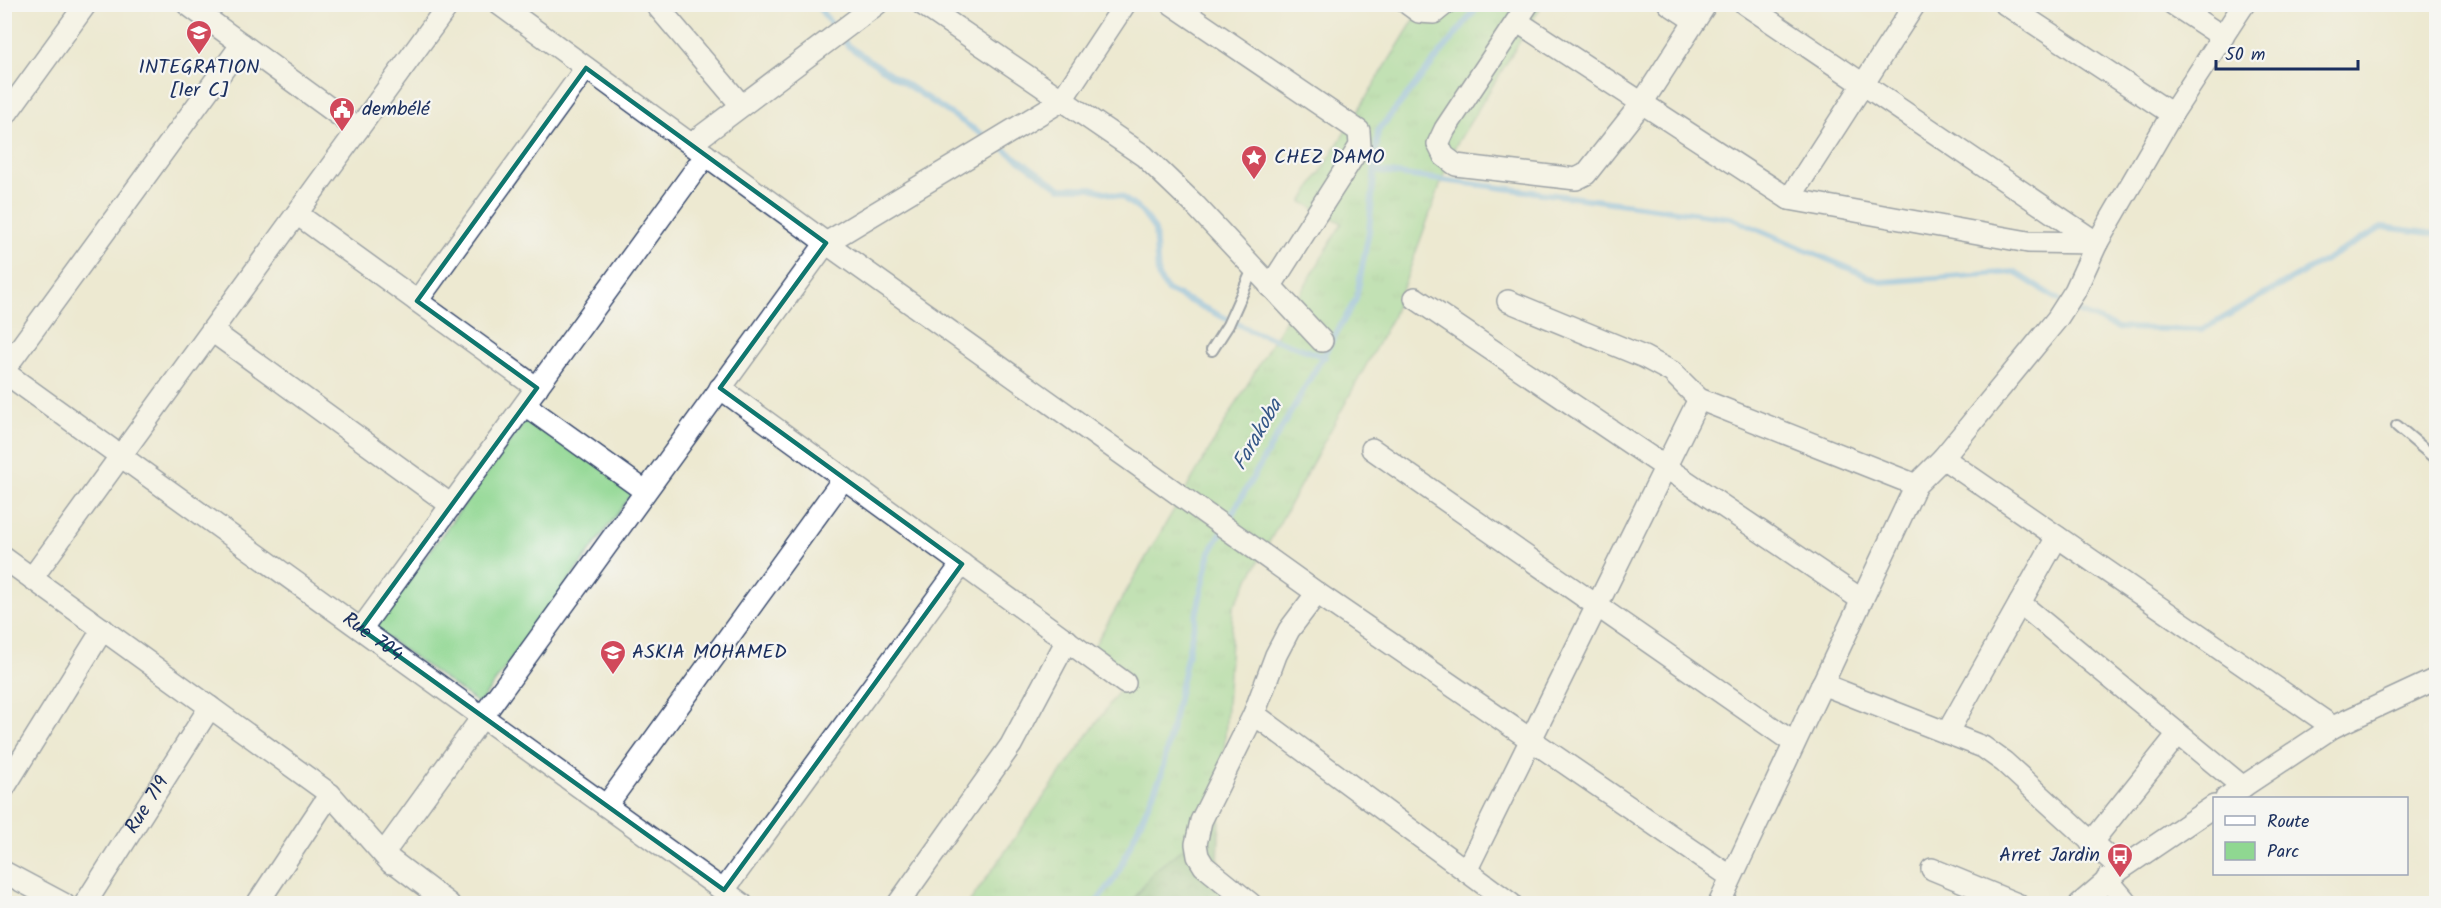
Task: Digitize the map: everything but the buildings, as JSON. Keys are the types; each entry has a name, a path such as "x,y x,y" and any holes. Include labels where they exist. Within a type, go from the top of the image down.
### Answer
{"street":[{"path":"4,117 86,4"},
{"path":"188,4 358,129"},
{"path":"32,578 449,4"},
{"path":"499,4 826,243 1317,593 1731,878"},
{"path":"361,629 531,397 698,150 741,105 877,4"},
{"path":"922,4 1144,156 1194,204 1252,269 1322,341"},
{"path":"383,854 826,243 1061,101 1125,4"},
{"path":"1172,4 1359,131 1360,146 1270,287"},
{"path":"1408,4 1419,12 1434,13 1444,4"},
{"path":"1669,4 1700,13 1642,103 1594,167 1576,179 1456,165 1444,156 1438,144 1444,129 1523,13 1642,103 1789,199 2028,242 2097,243"},
{"path":"1745,4 2097,243"},
{"path":"1789,199 1915,4"},
{"path":"2005,4 2172,114"},
{"path":"2173,4 2223,37"},
{"path":"1719,903 1916,485 1943,458 2057,319 2075,291 2097,243 2172,114 2244,4"},
{"path":"658,7 741,105"},
{"path":"4,371 242,44"},
{"path":"417,301 586,68"},
{"path":"297,214 417,301 645,491"},
{"path":"1415,298 1862,600"},
{"path":"1508,301 1644,357 1672,372 1699,399 1916,485"},
{"path":"212,331 451,505"},
{"name":"Rue 704","path":"4,371 742,903"},
{"path":"720,388 1125,683"},
{"path":"1466,871 1699,399"},
{"path":"1372,449 1794,743"},
{"path":"1943,458 2333,727"},
{"path":"606,806 844,478"},
{"path":"1947,733 2057,537"},
{"path":"4,558 330,794 425,903"},
{"path":"724,890 962,564"},
{"path":"1251,903 1204,866 1198,856 1196,844 1201,821 1254,714 1276,655 1289,630 1317,593"},
{"path":"2020,603 2178,734 2235,793 2333,727 2436,679"},
{"path":"4,788 103,629"},
{"path":"898,903 1011,745 1067,640"},
{"path":"1822,684 1983,747 2004,762 2091,843 2114,874 2128,903"},
{"name":"Rue 719","path":"85,903 210,707"},
{"path":"1254,714 1511,903"},
{"path":"2091,843 2178,734"},
{"path":"257,903 330,794"},
{"path":"2080,903 2114,874 2213,807"},
{"path":"383,854 449,903"},
{"path":"1932,869 2017,903"},
{"path":"4,872 64,903"}],"lane":[{"path":"1212,350 1234,311 1252,269"},
{"path":"2397,426 2436,459"}],"highlighted area":[{"path":"586,68 826,243 720,388 962,564 724,890 361,629 537,388 417,301"}],"green space":[{"path":"1423,5 1542,5 1453,150 1392,318 1233,608 1220,819 1153,872 1131,903 968,904 1126,681 1091,651 1342,223 1302,202"},
{"path":"532,411 637,487 479,704 374,628"},
{"path":"1220,819 1218,866 1222,903 1131,904 1153,872"}],"waterway":[{"path":"816,4 848,46 989,139"},
{"name":"Farakoba","path":"1095,904 1116,877 1161,776 1210,552 1356,299 1369,231 1378,131 1480,4"},
{"path":"998,145 1060,188 1091,188 1122,197 1141,211 1155,230 1158,276 1167,290 1254,332 1325,357"},
{"path":"1374,171 1731,218 1881,282 2014,272 2059,300"},
{"path":"2077,311 2118,328 2202,330 2383,227 2436,234"}],"place":[{"name":"INTEGRATION [1er C]","path":"199,56"},
{"name":"dembélé","path":"342,133"},
{"name":"CHEZ DAMO","path":"1254,181"},
{"name":"ASKIA MOHAMED","path":"613,676"},
{"name":"Arret Jardin","path":"2120,879"}]}
